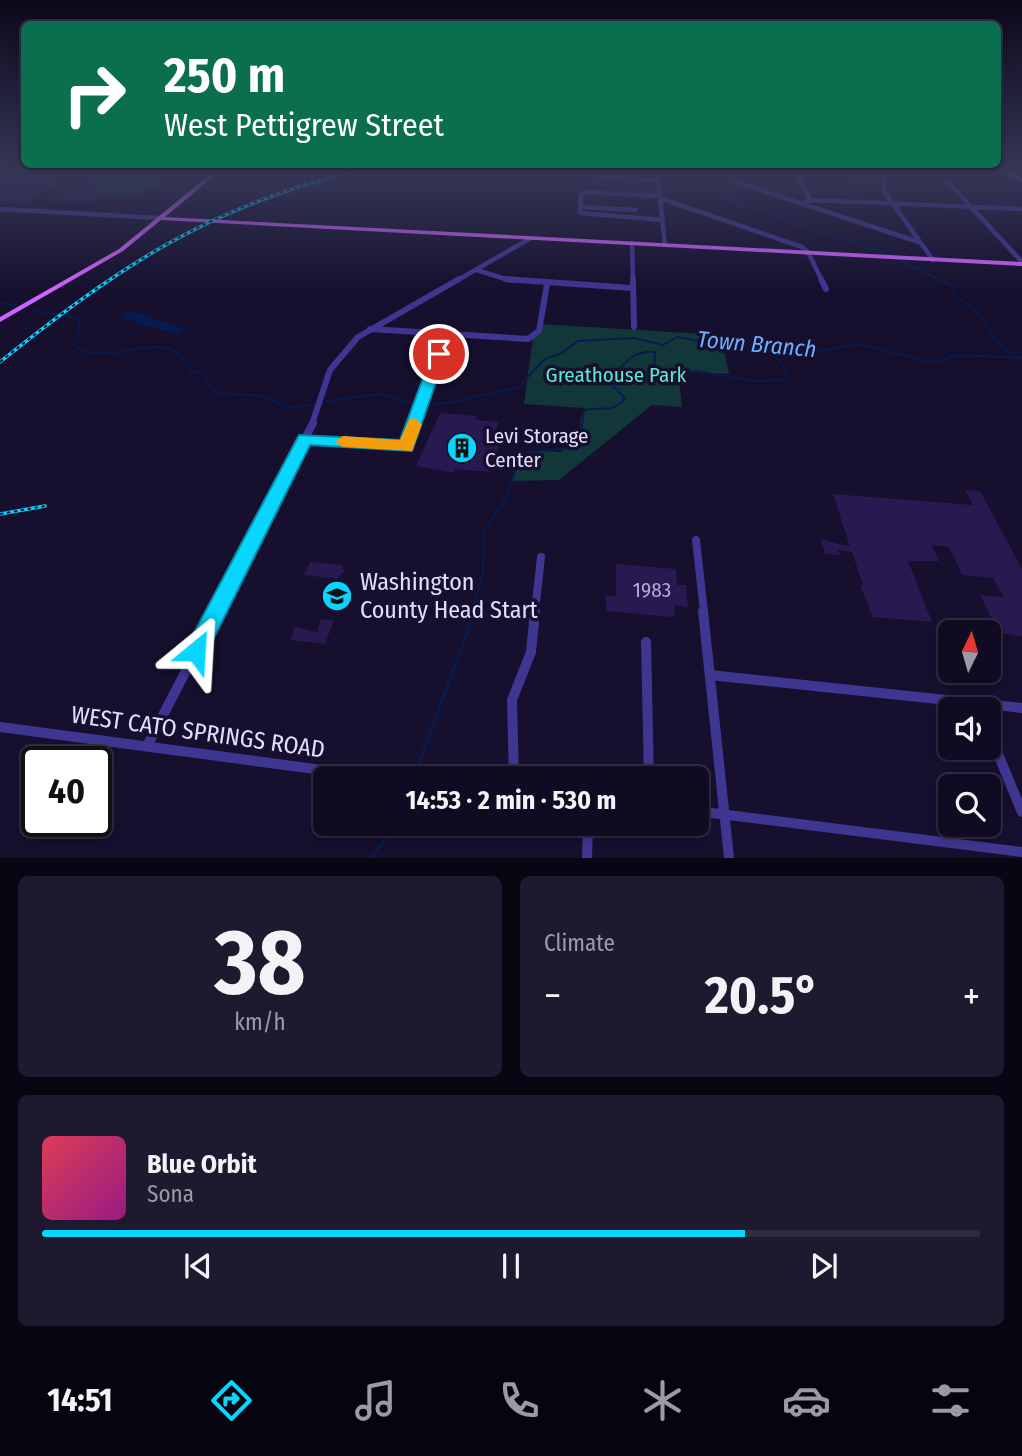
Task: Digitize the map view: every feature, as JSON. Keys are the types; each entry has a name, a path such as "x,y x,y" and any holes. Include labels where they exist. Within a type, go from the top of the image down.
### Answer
{"main road":[{"path":"0,320 112,256 167,211"},
{"path":"159,218 1022,263"}],"street":[{"path":"36,211 159,218"},
{"path":"580,211 584,216 663,220"},
{"path":"662,211 665,245"},
{"path":"701,211 793,243 808,252 825,289"},
{"path":"825,211 919,242"},
{"path":"898,211 933,260"},
{"path":"976,211 1022,263"},
{"path":"147,746 305,439 320,408 326,380 335,362 350,344 370,329 531,238"},
{"path":"632,243 634,327"},
{"path":"477,270 496,278 547,284 632,288"},
{"path":"370,329 520,340 533,337 539,331 547,284"},
{"path":"305,439 406,447 445,336"},
{"path":"696,540 729,858"},
{"path":"514,766 512,700 531,652 541,557"},
{"path":"646,642 649,766"},
{"path":"710,675 938,701"},
{"path":"1001,707 1022,708"},
{"name":"WEST CATO SPRINGS ROAD","path":"0,727 313,769"},
{"path":"1001,760 1022,812"},
{"path":"709,812 1002,854 1022,852"},
{"path":"587,858 588,836"}],"green space":[{"name":"Greathouse Park","path":"540,324 721,335 729,374 678,371 682,407 652,405 559,480 512,481 517,461 522,455 534,451 560,452 575,442 580,433 584,408 524,404 533,338"}],"water":[{"path":"130,311 185,329 176,334 122,318"}],"building":[{"name":"Levi Storage Center","path":"440,413 477,416 476,420 498,422 495,442 500,442 496,460 492,460 489,472 455,469 454,473 416,466"},
{"path":"965,490 980,491 1022,569 1022,636 1001,633 1001,620 992,620 980,595 1003,597 993,578 962,575 949,547 932,545 939,561 908,561 932,622 873,617 860,585 863,585 852,552 838,550 840,555 825,554 821,539 850,547 833,494 973,505"},
{"path":"310,562 342,565 341,569 346,569 337,579 304,575"},
{"path":"616,564 676,569 677,585 686,585 688,607 674,605 675,615 671,617 606,611 606,595 616,596"},
{"path":"321,619 334,620 325,644 290,640 295,627 317,632"}],"waterway":[{"path":"763,211 889,254"},
{"path":"901,261 953,286 954,295 975,309 1002,348 1018,357"},
{"name":"Town Branch","path":"0,303 15,305"},
{"name":"Town Branch","path":"32,310 78,318 80,325 73,345 85,351 99,353 156,347 168,349 181,356 192,372 203,374 216,393 262,396 291,408 315,404"},
{"name":"Town Branch","path":"425,404 449,403 518,387 545,359 562,353 578,341 634,338 663,345 677,337 717,344 747,339 767,347"},
{"name":"Town Branch","path":"767,347 777,345 816,352 858,344 936,363 956,355 1022,358"},
{"path":"472,612 483,573 484,532 507,495 520,458 536,451 569,448 581,434 584,410 611,408 620,403 625,398 613,386 612,379 625,363 635,355 655,352 654,374 659,376 696,371 753,381 783,380 787,370 767,347"},
{"name":"Town Branch","path":"326,401 379,394 417,404"},
{"path":"418,766 469,628 472,611"},
{"path":"371,858 387,836"}],"railway":[{"path":"0,362 125,270 166,245 235,211"},
{"path":"0,514 45,506"}],"slow traffic":[{"path":"343,442 406,447 414,424"}],"place":[{"name":"Levi Storage Center","path":"462,448"},
{"name":"Washington County Head Start","path":"337,596"}],"route":[{"path":"196,651 305,439 406,447 439,354"}]}
